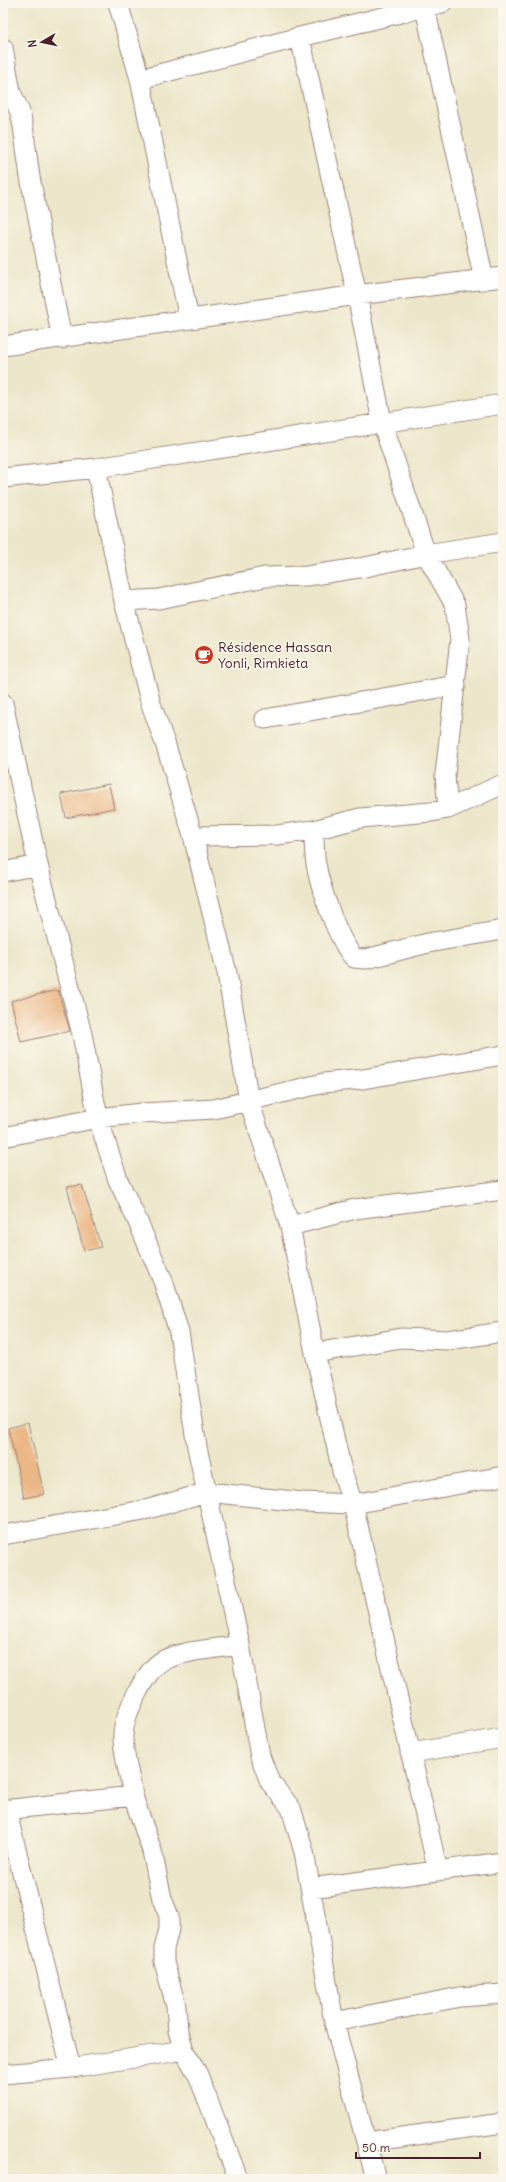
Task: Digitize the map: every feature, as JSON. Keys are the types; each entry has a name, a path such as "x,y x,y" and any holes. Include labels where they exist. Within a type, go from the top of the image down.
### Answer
{"street":[{"path":"118,3 140,79 189,320"},
{"path":"140,79 300,36 430,4 484,280"},
{"path":"300,36 357,295 382,422 426,554 455,605 460,639 445,775 448,809"},
{"path":"3,48 11,92 20,112 24,126 30,177 62,339"},
{"path":"3,346 62,339 357,295 503,277"},
{"path":"3,478 96,468 503,404"},
{"path":"96,468 124,601 151,704 166,746 193,836 227,973 249,1101 290,1226 315,1353 342,1471 353,1504 438,1871"},
{"path":"124,601 159,599 265,576 307,576 365,567 426,554 503,542"},
{"path":"265,719 456,685"},
{"path":"3,703 38,864 82,1034 98,1118 118,1180 139,1224 163,1281 178,1332 197,1447 219,1556 240,1645 260,1756 270,1782 291,1808 304,1852 334,2022 376,2179"},
{"path":"193,836 277,835 314,830 360,818 431,812 448,809 503,784"},
{"path":"314,830 316,864 328,903 347,950 354,958 366,959 428,943 503,930"},
{"path":"3,872 38,864"},
{"path":"3,1137 98,1118 142,1113 214,1109 324,1083 363,1079 503,1055"},
{"path":"290,1226 355,1209 503,1190"},
{"path":"315,1353 401,1338 448,1340 503,1332"},
{"path":"3,1535 149,1508 207,1492 303,1502 353,1504 503,1476"},
{"path":"236,2173 198,2075 184,2050 178,2031 176,2006 164,1962 164,1949 169,1929 169,1916 162,1899 152,1851 133,1796 122,1735 134,1697 145,1678 162,1662 179,1655 240,1645"},
{"path":"410,1753 503,1738"},
{"path":"71,2068 4,1809 133,1796"},
{"path":"310,1888 503,1862"},
{"path":"334,2022 460,1997 503,1994"},
{"path":"3,2074 71,2068 184,2050"},
{"path":"366,2142 503,2124"}],"building":[{"path":"109,784 114,808 66,818 61,794"},
{"path":"58,990 70,1031 21,1042 11,1001"},
{"path":"82,1185 101,1247 84,1251 67,1187"},
{"path":"28,1423 44,1494 24,1498 8,1428"}],"place":[{"name":"Résidence Hassan Yonli, Rimkieta","path":"204,655"}]}
